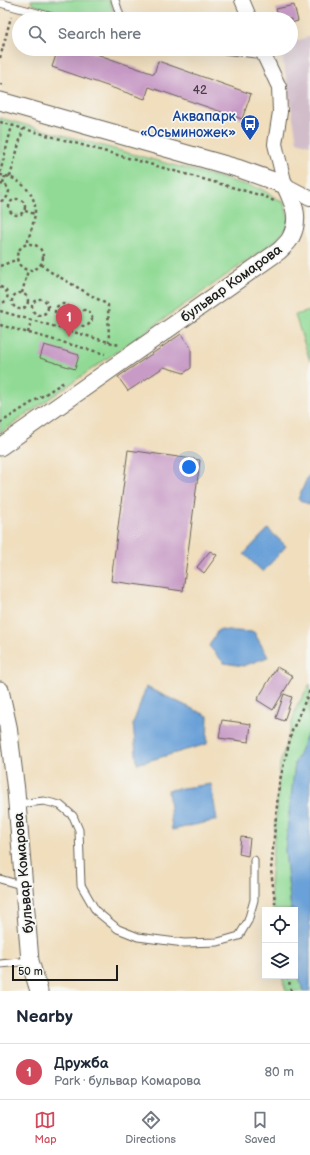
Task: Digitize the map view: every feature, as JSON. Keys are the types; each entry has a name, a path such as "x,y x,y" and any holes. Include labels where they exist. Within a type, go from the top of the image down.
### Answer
{"street":[{"path":"242,0 247,12"},
{"path":"264,56 278,87 280,112 275,144 285,185"},
{"path":"0,101 240,169 285,185 310,198"},
{"name":"бульвар Комарова","path":"0,447 279,251 291,238 295,225 296,214 285,185"},
{"name":"бульвар Комарова","path":"0,690 17,804 30,961 40,991"}],"lane":[{"path":"19,0 22,9"},
{"path":"115,0 119,12"},
{"path":"0,3 33,12"},
{"path":"17,804 44,801 60,805 73,816 79,830 81,885 96,911 118,929 138,937 184,943 218,942 239,936 248,921 254,900 254,860"},
{"path":"0,879 24,886"},
{"path":"0,964 30,961"}],"path":[{"path":"12,12 14,6"},
{"path":"0,58 12,13"},
{"path":"0,122 235,188 278,203"},
{"path":"12,126 0,174 16,180 26,188 35,206 35,214 28,244"},
{"path":"10,177 23,129"},
{"path":"0,201 7,198 9,195 6,185 1,184 5,176"},
{"path":"7,198 11,202"},
{"path":"17,198 20,199 26,204 25,211 20,216 16,216 10,212 9,205 17,198"},
{"path":"25,211 35,214"},
{"path":"28,244 34,244 41,249 43,257 41,264 35,269 28,270 23,268 18,260 18,253 28,244"},
{"path":"0,266 18,260"},
{"path":"41,264 49,272 108,305 109,342"},
{"path":"22,293 28,270"},
{"path":"0,287 6,290 8,298"},
{"path":"22,293 15,294 11,299 12,305 17,309 24,309 30,304 36,299 40,298 48,304 46,313 43,315 37,315 34,313 32,311 30,304 27,297 22,293"},
{"path":"0,304 8,298"},
{"path":"60,304 64,304 70,307 72,315 67,320 59,320 55,314 55,310 60,304"},
{"path":"48,308 55,310"},
{"path":"16,316 17,309"},
{"path":"81,310 88,311 91,313 92,321 90,324 83,327 80,326 75,320 76,316 81,310"},
{"path":"0,312 119,345"},
{"path":"35,322 37,315"},
{"path":"72,315 76,316"},
{"path":"28,333 31,320"},
{"path":"0,325 105,354"},
{"path":"115,348 123,343"},
{"path":"99,359 110,351"},
{"path":"0,423 66,380"},
{"path":"276,907 271,870 279,784 292,731 310,690"},
{"path":"289,979 291,991"}],"shaded area":[{"path":"310,36 310,145 297,141 282,56 298,56 298,40"}],"green space":[{"path":"31,0 109,0 113,12 54,12 32,4"},
{"path":"0,118 261,189 284,203 289,218 286,229 274,242 0,433"},
{"path":"310,311 310,361 295,315"},
{"path":"310,684 310,728 295,763 285,850 291,907 273,907 270,885 280,764 297,706"},
{"path":"298,974 303,991 286,991 283,979 298,979"}],"water":[{"path":"308,476 310,477 310,505 298,499"},
{"path":"268,529 286,546 263,572 244,554"},
{"path":"218,630 254,632 268,657 243,666 224,663 209,646"},
{"path":"146,687 208,716 207,744 137,764 133,724"},
{"path":"310,728 310,991 303,991 298,974 298,907 291,907 285,850 295,763"},
{"path":"211,784 217,820 172,830 168,790"}],"building":[{"path":"294,5 296,12 277,12 276,9"},
{"path":"56,56 102,56 154,74 158,61 251,94 242,119 149,87 145,99 52,67"},
{"path":"181,334 191,348 191,368 184,373 164,367 128,391 118,377"},
{"path":"44,345 79,355 75,369 40,358"},
{"path":"128,450 200,460 183,591 111,581"},
{"path":"210,551 217,555 204,573 197,567"},
{"path":"277,667 293,676 273,710 257,700"},
{"path":"284,694 292,697 284,721 276,718"},
{"path":"222,720 251,724 249,742 219,738"},
{"path":"241,837 250,838 248,856 239,854"}],"place":[{"name":"Аквапарк «Осьминожек»","path":"250,141"},
{"name":"Дружба","path":"69,337"}]}
